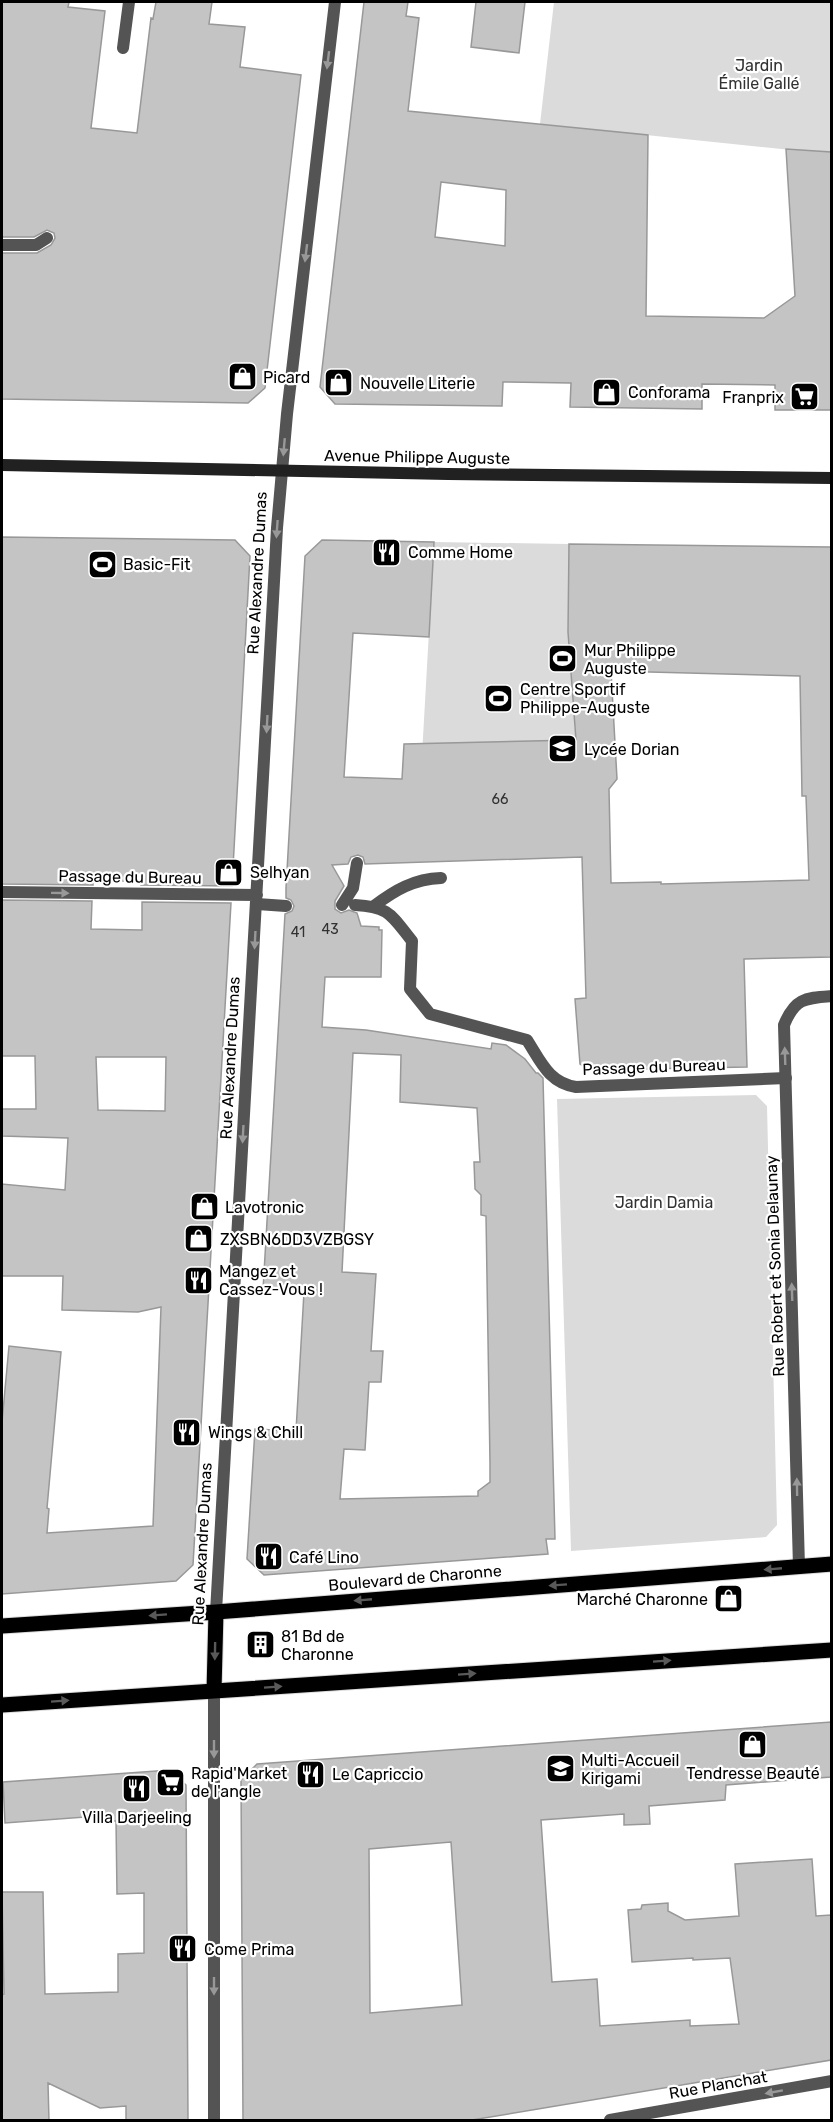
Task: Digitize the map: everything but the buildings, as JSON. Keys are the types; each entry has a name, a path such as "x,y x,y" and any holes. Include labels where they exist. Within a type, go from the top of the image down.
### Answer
{"main road":[{"name":"Avenue Philippe Auguste","path":"2,465 831,478"},
{"name":"Boulevard de Charonne","path":"2,1626 216,1612 831,1564"},
{"name":"Rue Alexandre Dumas","path":"214,1691 216,1612"},
{"path":"2,1705 831,1650"}],"street":[{"path":"123,48 129,2"},
{"name":"Rue Alexandre Dumas","path":"216,1612 282,471 335,2"},
{"path":"2,244 36,244 47,238"},
{"path":"357,863 348,905 374,906 408,884 441,878"},
{"name":"Passage du Bureau","path":"2,892 257,900 286,906"},
{"name":"Passage du Bureau","path":"374,906 389,913 412,941 410,989 430,1014 527,1040 547,1071 563,1085 786,1078"},
{"name":"Rue Robert et Sonia Delaunay","path":"799,1567 784,1025 789,1013 804,998 831,996"},
{"name":"Rue Alexandre Dumas","path":"214,1691 214,2121"},
{"name":"Rue Planchat","path":"610,2121 831,2081"}],"green space":[{"name":"Jardin Émile Gallé","path":"554,2 831,2 831,152 801,151 540,124"},
{"name":"Centre Sportif Philippe-Auguste","path":"434,542 569,544 568,632 584,857 416,862"},
{"name":"Jardin Damia","path":"756,1095 767,1106 777,1525 766,1537 571,1551 557,1099"}],"place":[{"name":"Picard","path":"242,377"},
{"name":"Nouvelle Literie","path":"339,383"},
{"name":"Conforama","path":"607,392"},
{"name":"Franprix","path":"805,397"},
{"name":"Comme Home","path":"387,552"},
{"name":"Basic-Fit","path":"102,564"},
{"name":"Mur Philippe Auguste","path":"563,659"},
{"name":"Centre Sportif Philippe-Auguste","path":"499,698"},
{"name":"Lycée Dorian","path":"563,749"},
{"name":"Selhyan","path":"229,872"},
{"name":"Lavotronic","path":"204,1207"},
{"name":"ZXSBN6DD3VZBGSY","path":"199,1239"},
{"name":"Mangez et Cassez-Vous !","path":"198,1280"},
{"name":"Wings & Chill","path":"187,1432"},
{"name":"Café Lino","path":"268,1557"},
{"name":"Marché Charonne","path":"729,1599"},
{"name":"81 Bd de Charonne","path":"260,1645"},
{"name":"Tendresse Beauté","path":"753,1745"},
{"name":"Multi-Accueil Kirigami","path":"560,1769"},
{"name":"Le Capriccio","path":"311,1774"},
{"name":"Rapid'Market de l'angle","path":"170,1782"},
{"name":"Villa Darjeeling","path":"137,1789"},
{"name":"Come Prima","path":"183,1949"}]}
